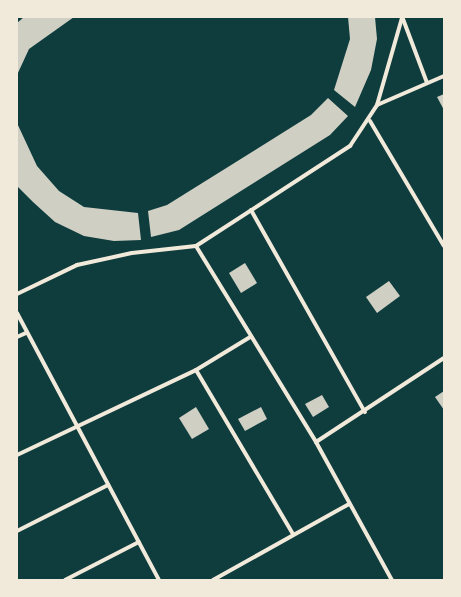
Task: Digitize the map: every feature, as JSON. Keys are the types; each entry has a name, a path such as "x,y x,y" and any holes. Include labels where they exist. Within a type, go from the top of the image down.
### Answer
{"street":[{"path":"402,18 427,83"},
{"path":"17,294 77,265 132,253 196,246 350,146 370,121 377,104 402,18"},
{"path":"377,104 444,76"},
{"path":"370,121 444,246"},
{"path":"251,210 365,412"},
{"path":"196,246 250,337 316,442 392,580"},
{"path":"17,313 26,333 159,580"},
{"path":"17,337 26,333"},
{"path":"17,455 196,370 250,337"},
{"path":"316,442 365,412 444,358"},
{"path":"196,370 293,534"},
{"path":"17,530 108,485"},
{"path":"212,580 293,534 350,504"},
{"path":"65,580 139,542"}],"building":[{"path":"24,17 74,17 29,49 17,75 17,23"},
{"path":"348,17 375,17 377,39 371,70 355,107 334,90 350,39"},
{"path":"444,94 444,110 437,97"},
{"path":"328,98 348,116 330,135 179,230 151,237 148,211 167,205 311,115"},
{"path":"17,123 37,166 59,191 84,207 138,213 141,240 114,241 84,236 55,222 33,202 17,186"},
{"path":"245,263 257,283 241,293 229,273"},
{"path":"389,281 400,296 377,313 366,297"},
{"path":"444,391 444,410 435,397"},
{"path":"322,395 329,407 313,417 305,404"},
{"path":"196,407 209,429 192,439 179,418"},
{"path":"261,407 267,419 245,431 238,419"}]}
